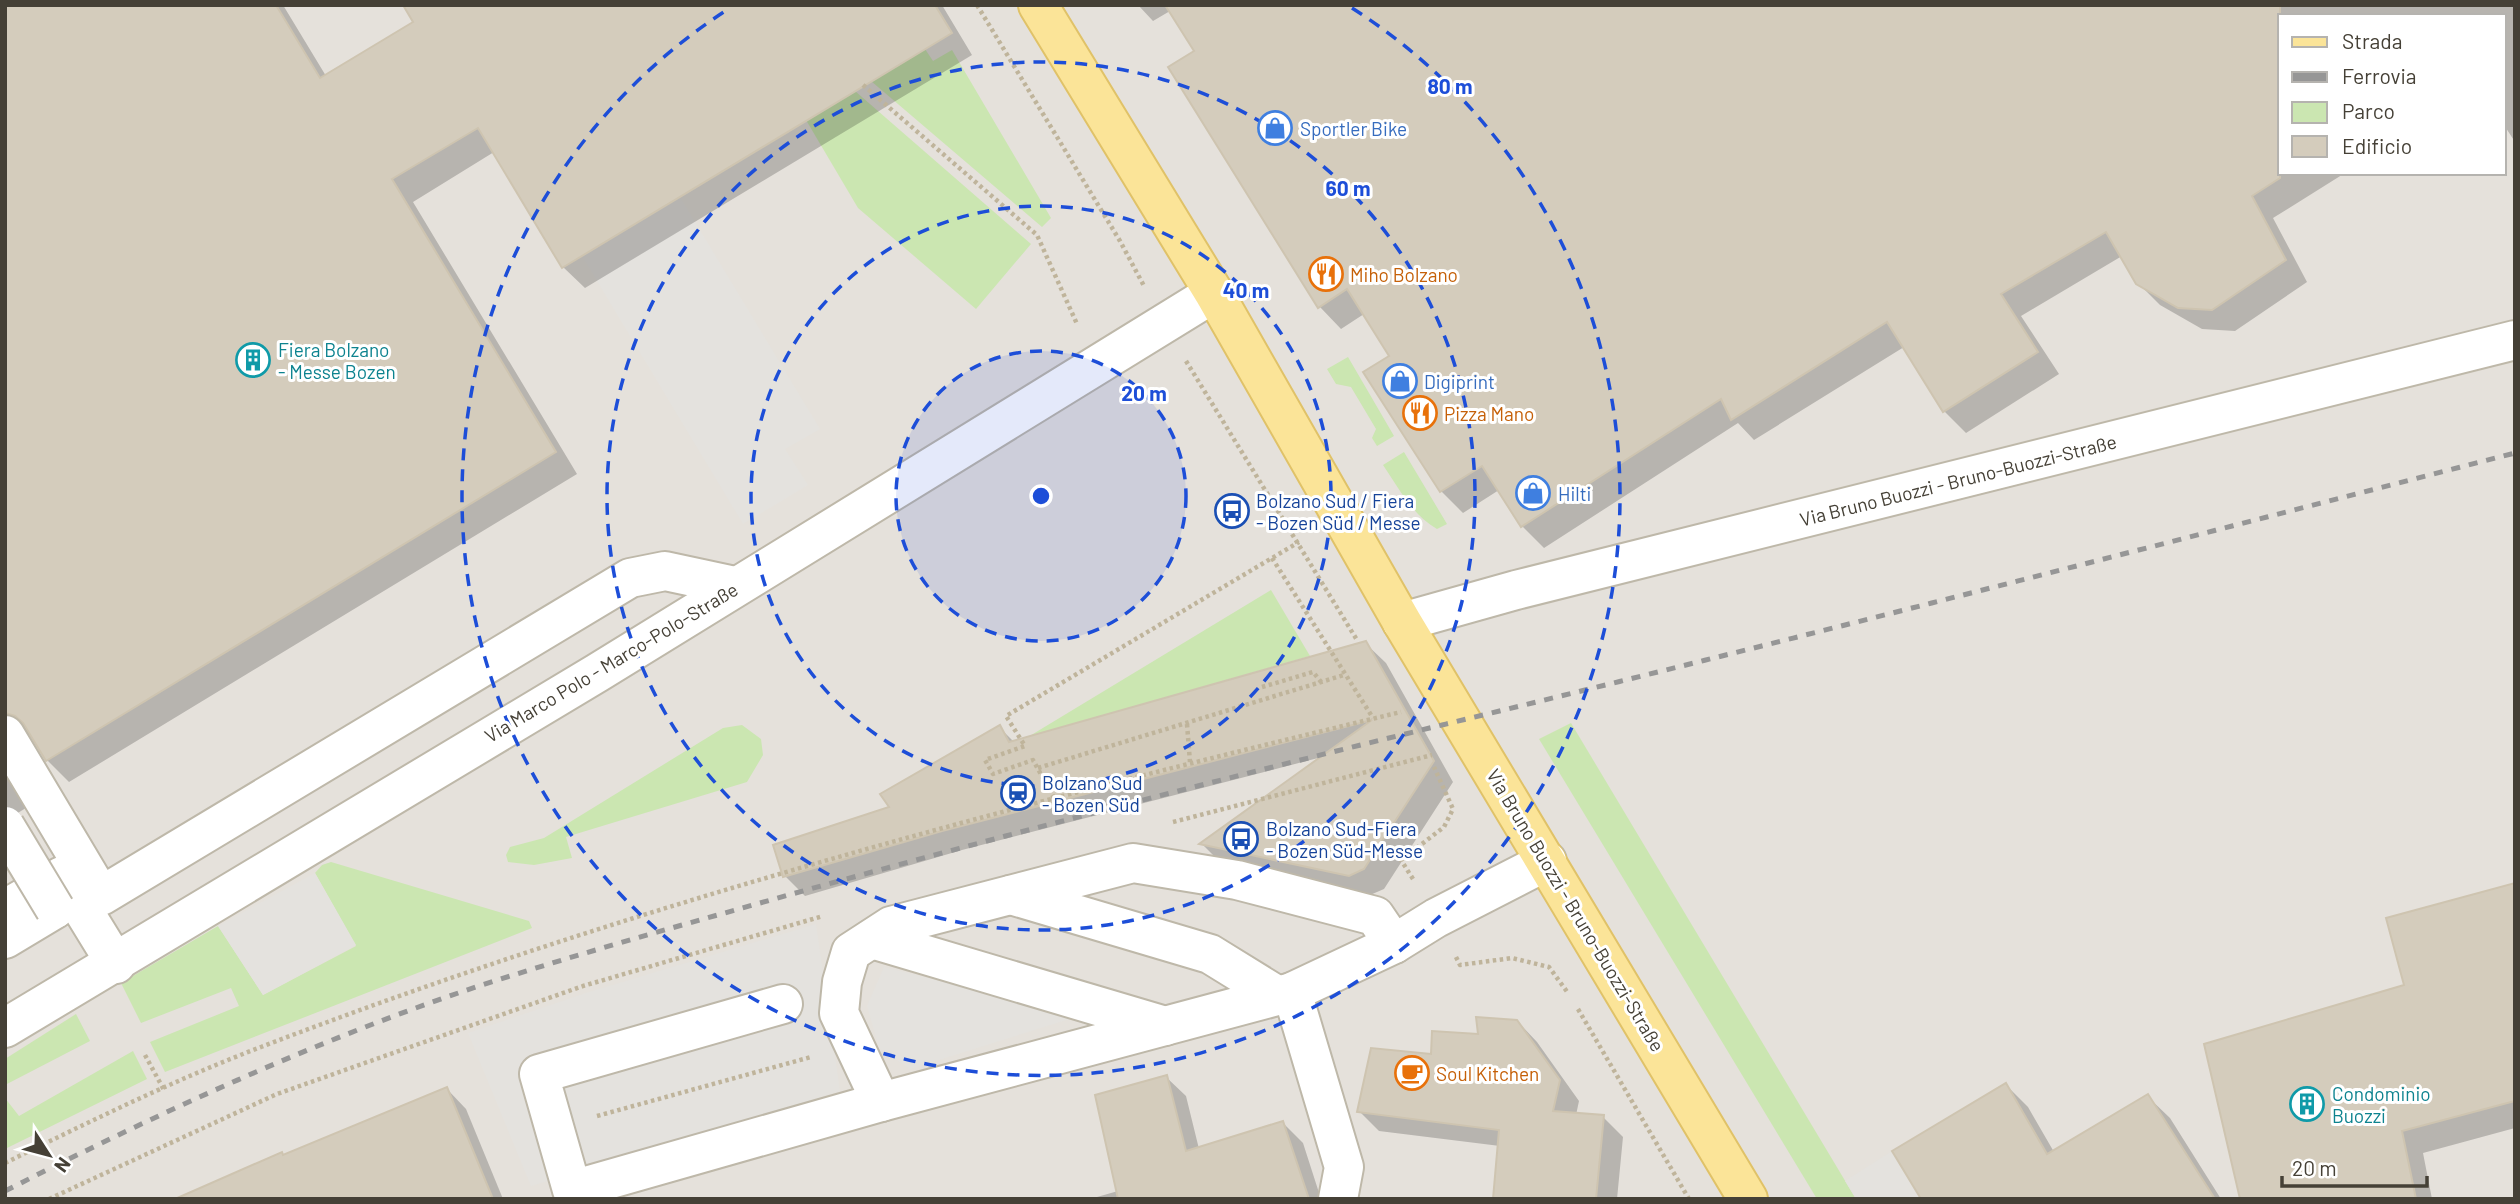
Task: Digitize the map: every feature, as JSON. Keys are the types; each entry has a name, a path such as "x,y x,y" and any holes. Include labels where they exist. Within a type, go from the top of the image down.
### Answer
{"main road":[{"name":"Via Bruno Buozzi - Bruno-Buozzi-Straße","path":"1038,5 1214,293 1402,622 1748,1199"}],"street":[{"name":"Via Marco Polo - Marco-Polo-Straße","path":"5,1028 116,964 1214,293"},
{"name":"Via Bruno Buozzi - Bruno-Buozzi-Straße","path":"1402,622 1516,590 2515,341"},
{"path":"5,735 101,896 630,578 665,571 736,586"},
{"path":"5,826 116,964"},
{"path":"783,1004 539,1074 572,1190 881,1102 1285,994 1394,944 1436,918 1547,861"},
{"path":"881,1102 839,1013 842,982 851,953 891,926 1133,863 1237,880 1375,916 1394,944"},
{"path":"5,909 59,892"},
{"path":"5,939 59,892"},
{"path":"1011,895 1210,954 1285,994 1344,1167 1338,1199"},
{"path":"872,939 1164,1026"}],"path":[{"path":"976,5 1120,241 1163,324 1359,644"},
{"path":"863,85 1037,235 1077,325"},
{"path":"1054,798 1033,760 993,774 985,760 1025,746 1006,716 1342,517"},
{"path":"1272,558 1373,718"},
{"path":"1262,687 1313,672 1321,682"},
{"path":"1038,768 1344,675"},
{"path":"1394,700 1408,723"},
{"path":"5,1163 258,1048 568,937 897,841 1401,712"},
{"path":"1187,724 1190,762"},
{"path":"1422,745 1453,809 1444,827 1401,860 1436,918 1460,965 1512,958 1549,967 1567,990 1689,1199"},
{"path":"1167,823 1428,756"},
{"path":"50,1199 277,1094 583,986 832,913"},
{"path":"145,1055 163,1090"},
{"path":"555,1128 815,1055"}],"shaded area":[{"path":"5,5 2515,5 2515,1199 5,1199"},
{"path":"680,197 820,429 785,449 808,485 743,524 582,256"},
{"path":"315,873 356,945 263,995 218,926"},
{"path":"816,924 840,1091 531,1186 468,1033 586,993"},
{"path":"884,967 1079,1016 910,1069 879,1048 867,1006"},
{"path":"1892,1151 1921,1199 1856,1199 1845,1181"}],"green space":[{"path":"925,49 933,61 952,50 1051,218 1042,227 871,81"},
{"path":"855,91 1031,244 976,309 858,208 806,120"},
{"path":"1348,357 1394,436 1377,446 1372,438 1376,429 1351,387 1336,384 1327,369"},
{"path":"1404,452 1447,524 1437,529 1420,516 1383,465"},
{"path":"1271,590 1310,656 1028,737"},
{"path":"1571,723 1856,1199 1817,1199 1539,739"},
{"path":"742,725 761,739 763,755 747,782 566,837 572,858 534,865 508,862 506,855 510,847 544,838 723,728"},
{"path":"331,862 529,921 532,928 165,1072 150,1042 239,1006 231,988 141,1023 121,983 218,926 263,995 356,946 315,873 322,865"},
{"path":"76,1014 90,1041 5,1085 5,1059"},
{"path":"133,1051 147,1079 5,1149 5,1098 19,1116"}],"building":[{"name":"Fiera Bolzano - Messe Bozen","path":"5,5 276,5 320,78 413,22 403,5 935,5 952,33 562,268 478,128 392,179 556,452 46,761 23,723 15,716 5,713"},
{"path":"1165,5 2280,5 2280,178 2252,196 2286,260 2212,310 2178,308 2136,284 2106,232 2001,294 2038,352 1943,412 1887,322 1731,420 1721,399 1521,527 1482,466 1440,492 1363,372 1389,356 1347,289 1318,308 1168,67 1194,51"},
{"path":"1366,641 1434,761 1364,869 1349,876 1199,844 1372,720 942,831 783,877 773,845 889,807 880,794 1000,725 1009,742"},
{"path":"2515,883 2515,1101 2402,1131 2416,1199 2240,1199 2204,1044 2404,985 2386,918"},
{"path":"1476,1017 1517,1020 1560,1080 1553,1111 1604,1115 1596,1199 1493,1199 1499,1130 1357,1112 1371,1048 1431,1054 1432,1031 1478,1034"},
{"path":"1167,1075 1186,1151 1283,1121 1309,1199 1118,1199 1095,1095"},
{"path":"2006,1083 2047,1154 2148,1094 2215,1199 1921,1199 1892,1151"},
{"path":"447,1087 493,1199 175,1199 282,1152 283,1155"}],"railway":[{"path":"5,1191 237,1080 355,1031 476,987 713,916 1279,765 1845,625 2515,453"}],"place":[{"name":"Sportler Bike","path":"1275,128"},
{"name":"Miho Bolzano","path":"1326,274"},
{"name":"Fiera Bolzano - Messe Bozen","path":"253,360"},
{"name":"Digiprint","path":"1400,381"},
{"name":"Pizza Mano","path":"1420,413"},
{"name":"Hilti","path":"1533,493"},
{"name":"Bolzano Sud / Fiera - Bozen Süd / Messe","path":"1232,511"},
{"name":"Bolzano Sud - Bozen Süd","path":"1018,793"},
{"name":"Bolzano Sud-Fiera - Bozen Süd-Messe","path":"1241,839"},
{"name":"Soul Kitchen","path":"1412,1073"},
{"name":"Condominio Buozzi","path":"2307,1104"}]}
